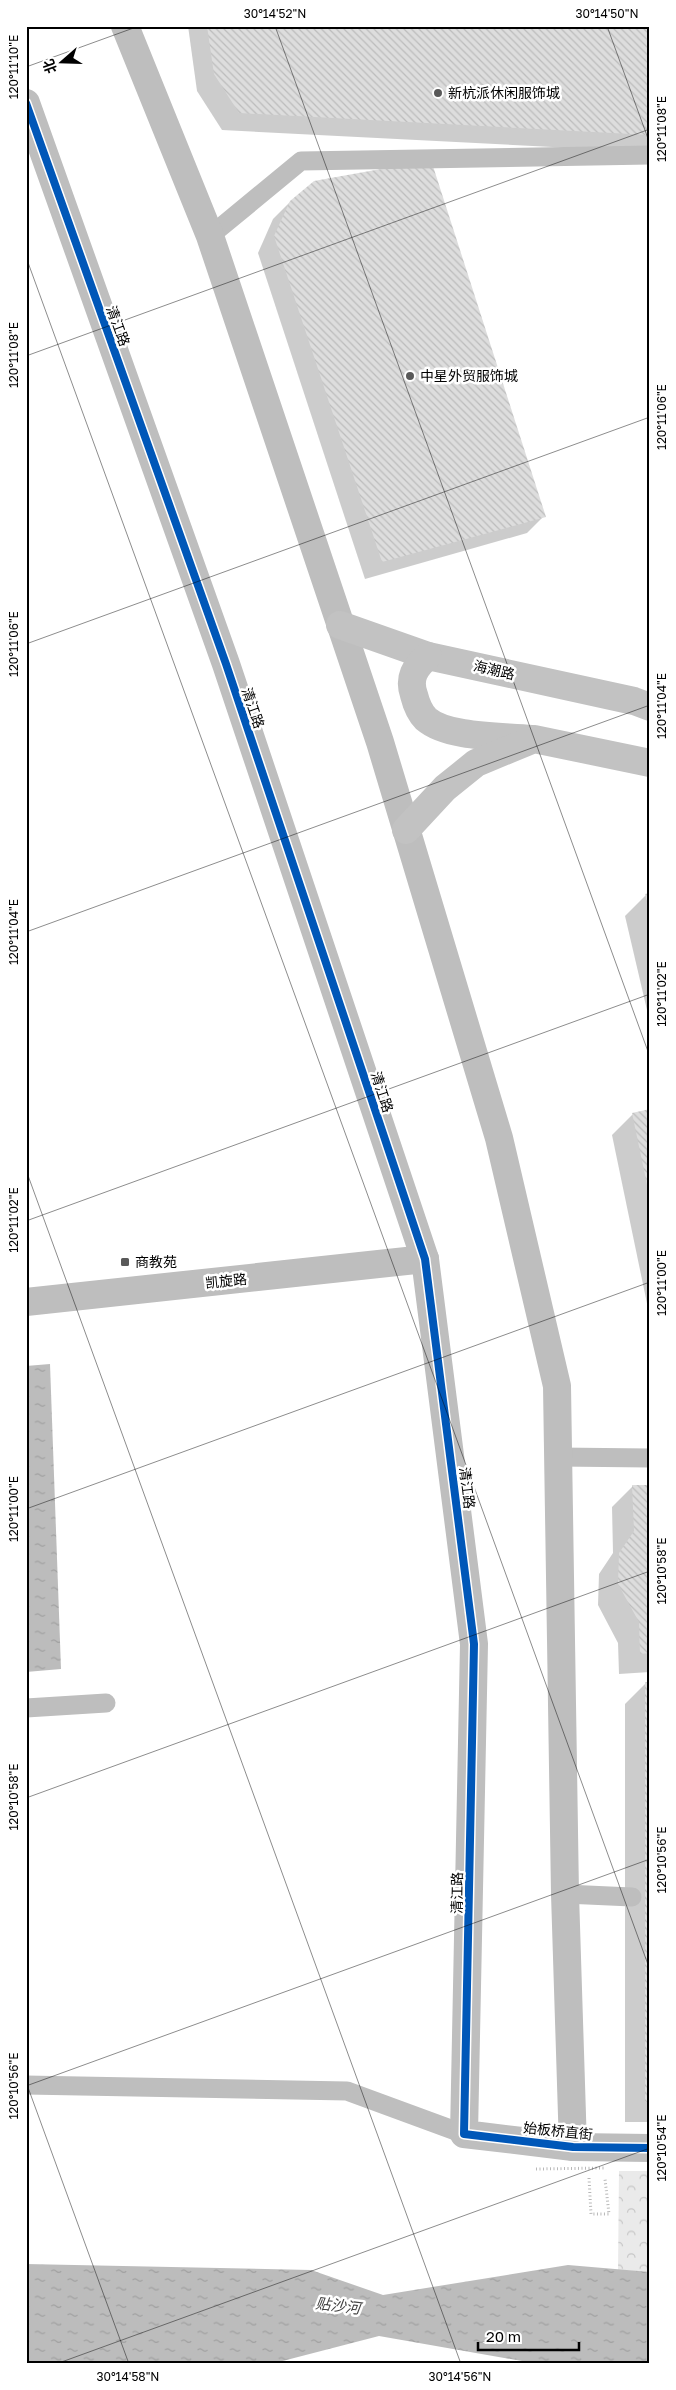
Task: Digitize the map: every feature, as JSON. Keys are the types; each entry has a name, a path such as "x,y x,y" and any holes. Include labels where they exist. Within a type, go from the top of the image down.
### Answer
{"main road":[{"name":"海潮路","path":"340,625 428,656 650,706"},
{"path":"428,656 416,666 410,685 417,706 427,719 452,731 534,739 650,763"},
{"path":"406,830 444,788 476,763 534,739"}],"street":[{"path":"125,26 210,236 380,742 499,1138 557,1386 565,1894 580,2154"},
{"name":"清江路","path":"26,104 226,664 425,1260 474,1644 464,2134"},
{"name":"凯旋路","path":"26,1302 425,1260"},
{"name":"始板桥直街","path":"464,2134 580,2154 650,2148"}],"lane":[{"path":"210,236 301,161 650,155"},
{"path":"558,1457 650,1458"},
{"path":"26,1708 106,1703"},
{"path":"565,1894 632,1897"},
{"path":"26,2085 347,2091 464,2134"}],"path":[{"path":"536,2169 604,2168 609,2214 591,2214 580,2154"}],"green space":[{"path":"619,2171 650,2171 650,2272 618,2270"}],"water":[{"path":"50,1364 61,1669 26,1672 26,1366"},
{"name":"贴沙河","path":"26,2264 311,2270 383,2295 568,2265 650,2272 650,2364 539,2364 379,2336 271,2364 26,2364"}],"building":[{"name":"新杭派休闲服饰城","path":"207,26 650,26 650,135 239,113 214,74"},
{"name":"中星外贸服饰城","path":"431,160 546,517 382,562 274,236 290,201 314,181"},
{"path":"650,893 650,910 649,910 645,894"},
{"path":"650,1109 650,1194 649,1194 632,1113"},
{"path":"632,1485 650,1485 650,1653 640,1654 639,1622 618,1584 619,1553 634,1531"},
{"path":"645,1682 650,1682 650,2102 645,2102"}],"cycle path":[{"path":"26,103 226,664 425,1259 474,1644 464,2134 573,2147 650,2148"}],"place":[{"name":"新杭派休闲服饰城","path":"438,93"},
{"name":"中星外贸服饰城","path":"410,376"},
{"name":"商教苑","path":"125,1262"}]}
